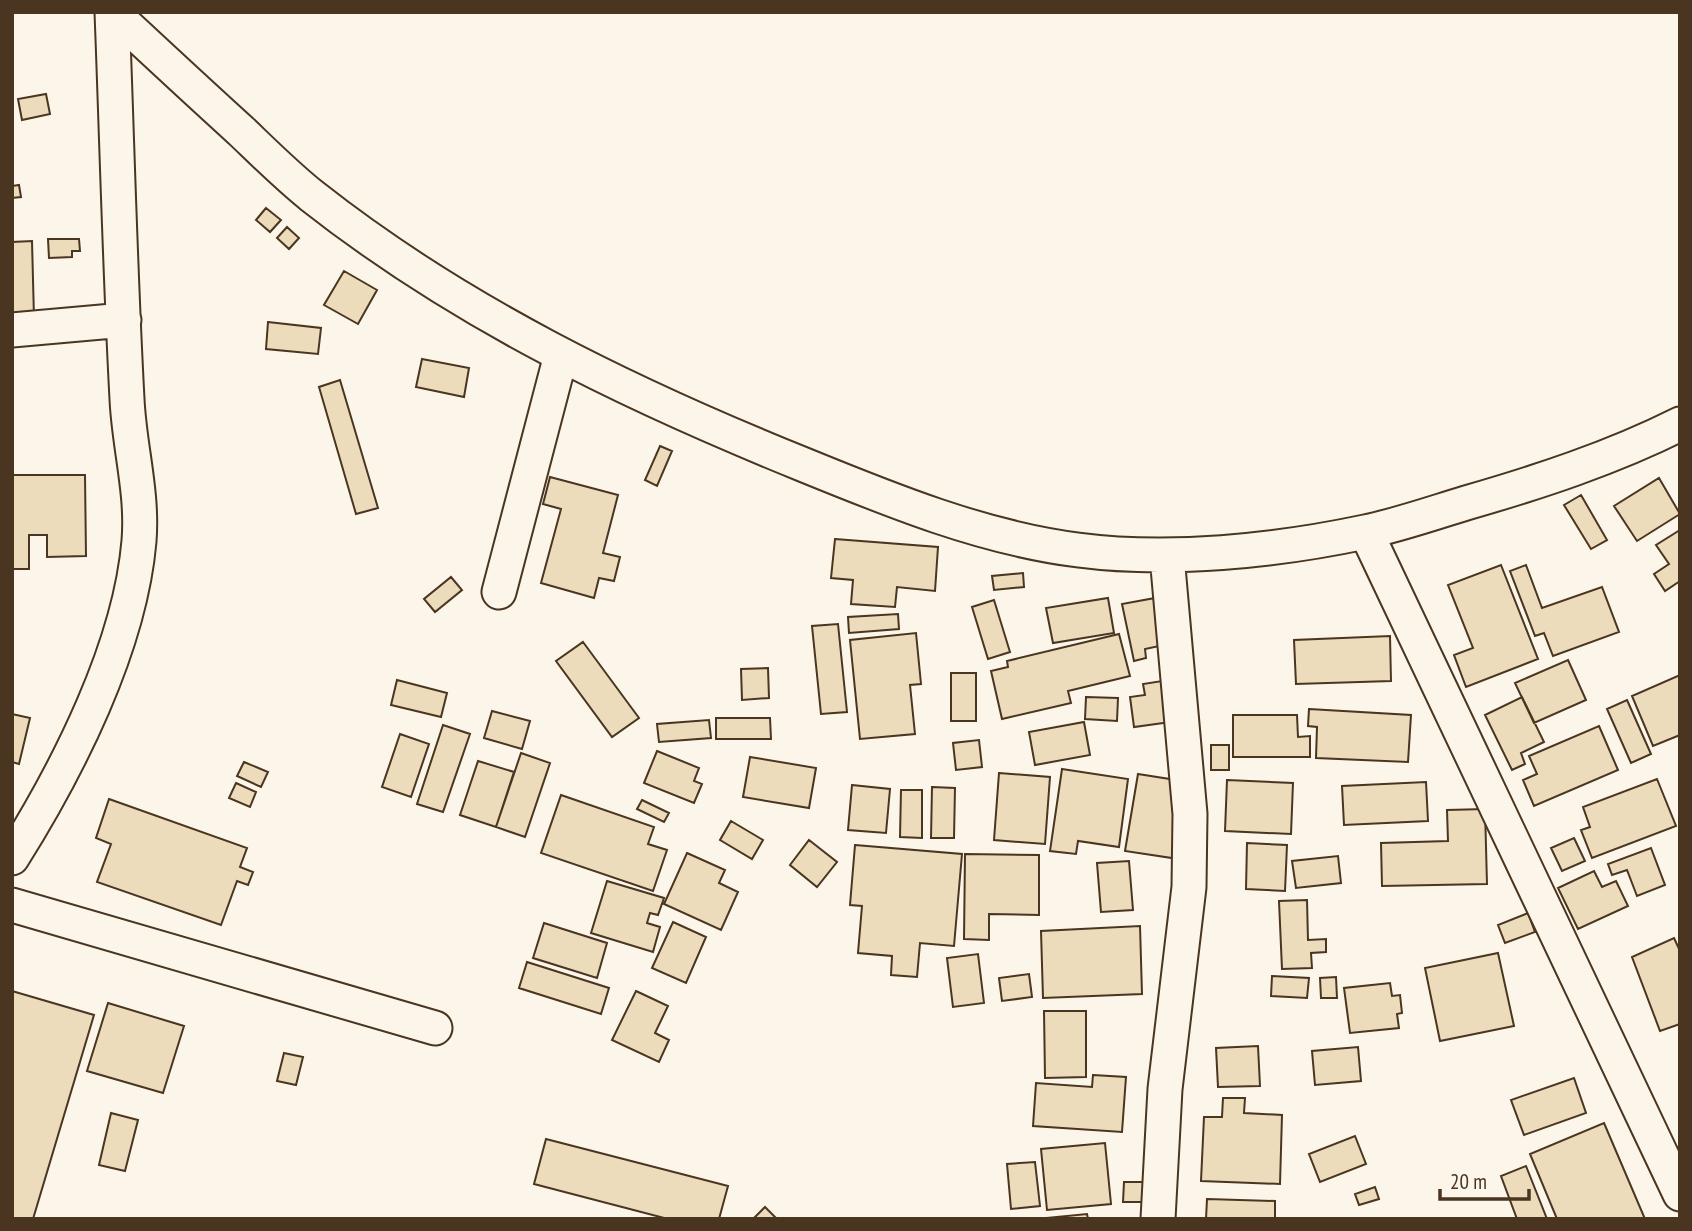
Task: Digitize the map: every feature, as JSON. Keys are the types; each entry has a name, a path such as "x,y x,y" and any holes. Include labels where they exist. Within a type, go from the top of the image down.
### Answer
{"street":[{"path":"12,858 38,818 83,729 124,617 139,541 138,476 127,403 112,12"},
{"path":"112,12 308,193 376,245 448,292 561,355 680,412 897,502 993,531 1076,550 1167,556 1366,532 1570,470 1645,442 1680,424"},
{"path":"12,330 124,320"},
{"path":"499,592 561,355"},
{"path":"1366,532 1680,1194"},
{"path":"1158,1219 1165,1089 1189,887 1190,814 1167,556"},
{"path":"12,905 435,1028"}],"building":[{"path":"46,94 50,114 22,120 18,99"},
{"path":"19,185 21,197 12,198 12,186"},
{"path":"266,208 281,220 270,232 256,220"},
{"path":"287,227 299,238 289,249 277,238"},
{"path":"48,239 79,239 80,251 72,251 72,257 49,258"},
{"path":"32,241 34,318 12,318 12,242"},
{"path":"344,271 377,290 358,324 324,305"},
{"path":"268,322 321,328 318,354 266,349"},
{"path":"422,359 469,368 464,397 416,387"},
{"path":"340,380 378,508 356,514 319,387"},
{"path":"660,446 672,451 657,486 645,480"},
{"path":"12,475 85,475 86,556 47,557 47,535 29,535 29,569 12,569"},
{"path":"550,477 618,495 603,553 620,557 614,581 599,578 594,598 541,583 561,509 543,504"},
{"path":"1659,478 1680,514 1637,541 1614,506"},
{"path":"1581,495 1607,540 1591,549 1564,505"},
{"path":"1680,530 1680,581 1665,591 1654,574 1669,564 1656,545"},
{"path":"835,539 938,547 935,591 897,587 895,607 851,604 853,580 831,578"},
{"path":"1501,565 1538,659 1466,687 1454,655 1473,648 1448,585"},
{"path":"1526,565 1542,608 1602,587 1619,632 1553,656 1544,633 1535,636 1510,571"},
{"path":"1023,573 1024,587 994,590 992,576"},
{"path":"451,577 462,590 435,612 424,599"},
{"path":"1108,598 1114,633 1053,643 1046,608"},
{"path":"1155,598 1164,645 1145,649 1146,658 1134,661 1122,604"},
{"path":"994,600 1010,652 988,659 972,607"},
{"path":"898,614 899,629 849,633 848,617"},
{"path":"838,624 847,712 821,714 812,626"},
{"path":"916,633 921,684 910,685 915,734 860,739 850,640"},
{"path":"1119,634 1130,676 1068,691 1071,703 1002,719 991,671 1008,667 1007,661"},
{"path":"1390,636 1391,681 1296,684 1294,640"},
{"path":"583,642 639,718 612,737 556,661"},
{"path":"1568,660 1586,700 1534,723 1515,683"},
{"path":"768,668 769,698 742,700 741,669"},
{"path":"951,673 976,673 976,721 951,721"},
{"path":"1680,675 1680,735 1653,746 1632,696"},
{"path":"397,680 447,693 441,717 391,705"},
{"path":"1162,681 1178,721 1134,727 1130,697 1145,695 1143,684"},
{"path":"1086,697 1118,698 1117,721 1085,719"},
{"path":"1522,697 1544,742 1521,753 1525,764 1512,770 1485,715"},
{"path":"1627,700 1651,754 1631,763 1607,709"},
{"path":"1309,709 1411,715 1408,762 1316,758 1317,727 1308,726"},
{"path":"492,711 530,721 522,749 484,738"},
{"path":"12,714 30,718 19,764 12,762"},
{"path":"1233,715 1297,715 1298,737 1310,736 1310,757 1233,757"},
{"path":"716,718 770,718 771,739 716,739"},
{"path":"709,720 711,738 659,742 657,724"},
{"path":"1084,722 1090,755 1035,765 1029,732"},
{"path":"443,725 470,734 443,812 417,804"},
{"path":"1599,726 1618,770 1534,806 1523,780 1537,774 1529,756"},
{"path":"400,734 429,744 411,797 382,787"},
{"path":"979,740 982,767 956,770 953,743"},
{"path":"1211,745 1229,745 1229,770 1211,770"},
{"path":"657,751 699,768 694,781 702,784 694,803 644,783"},
{"path":"521,753 550,763 525,837 496,827"},
{"path":"750,757 816,768 809,808 743,797"},
{"path":"478,761 514,772 496,827 460,815"},
{"path":"244,762 268,772 261,787 237,776"},
{"path":"1062,769 1128,779 1119,847 1078,841 1076,854 1050,851"},
{"path":"999,773 1050,777 1045,844 994,840"},
{"path":"1138,774 1176,780 1183,787 1172,858 1125,851"},
{"path":"1657,779 1676,826 1592,858 1581,830 1590,827 1583,807"},
{"path":"1227,780 1293,783 1291,834 1225,831"},
{"path":"1426,782 1428,821 1344,825 1342,786"},
{"path":"236,783 256,792 250,807 229,798"},
{"path":"852,785 890,789 886,833 848,830"},
{"path":"932,787 955,788 954,838 931,838"},
{"path":"901,790 922,790 922,838 900,837"},
{"path":"561,795 654,827 648,844 667,850 653,891 541,853"},
{"path":"109,799 247,848 240,867 253,872 248,885 237,881 221,925 97,882 111,844 96,838"},
{"path":"642,800 669,813 664,822 637,809"},
{"path":"1485,809 1487,884 1382,886 1381,843 1448,841 1447,810"},
{"path":"731,821 763,840 752,859 720,840"},
{"path":"1574,838 1585,861 1562,871 1551,848"},
{"path":"809,840 837,862 817,887 790,865"},
{"path":"1247,843 1287,845 1285,891 1246,889"},
{"path":"855,845 962,854 954,946 920,943 917,977 891,975 892,956 858,953 862,906 850,905"},
{"path":"1651,848 1665,885 1637,896 1627,870 1612,875 1608,864"},
{"path":"687,853 725,870 719,883 738,892 721,930 664,904"},
{"path":"965,854 1039,855 1039,915 989,914 989,940 964,939"},
{"path":"1338,856 1341,883 1296,888 1292,861"},
{"path":"1129,861 1133,910 1101,912 1097,863"},
{"path":"1594,871 1602,887 1616,881 1628,906 1578,929 1558,888"},
{"path":"607,881 664,898 658,915 650,913 647,923 660,927 653,952 591,933"},
{"path":"1307,900 1308,940 1326,939 1326,952 1311,953 1312,968 1282,969 1279,901"},
{"path":"1528,913 1535,932 1505,943 1498,925"},
{"path":"673,922 706,937 686,983 652,968"},
{"path":"544,923 607,943 597,978 533,958"},
{"path":"1140,926 1142,994 1043,998 1041,931"},
{"path":"1674,938 1680,951 1680,1024 1660,1031 1632,957"},
{"path":"1498,953 1514,1026 1440,1041 1425,968"},
{"path":"978,954 984,1003 953,1007 947,958"},
{"path":"527,962 609,988 601,1014 519,988"},
{"path":"1029,974 1032,997 1002,1001 999,978"},
{"path":"1272,976 1309,978 1307,998 1271,996"},
{"path":"1336,977 1337,998 1321,998 1320,978"},
{"path":"1390,983 1392,996 1400,995 1402,1013 1397,1014 1399,1028 1350,1033 1344,988"},
{"path":"12,991 94,1015 33,1219 12,1219"},
{"path":"636,991 668,1006 655,1033 669,1040 659,1062 612,1040"},
{"path":"108,1003 184,1026 163,1093 87,1071"},
{"path":"1044,1011 1086,1011 1086,1077 1045,1078"},
{"path":"1258,1046 1260,1086 1218,1087 1216,1048"},
{"path":"1358,1047 1361,1081 1315,1085 1312,1051"},
{"path":"284,1053 303,1057 296,1085 277,1081"},
{"path":"1093,1075 1126,1077 1122,1132 1033,1126 1036,1083 1092,1087"},
{"path":"1574,1078 1586,1113 1524,1135 1511,1100"},
{"path":"1223,1098 1245,1098 1244,1113 1282,1115 1280,1184 1201,1181 1204,1117 1222,1117"},
{"path":"111,1113 138,1120 125,1171 99,1165"},
{"path":"1604,1123 1645,1219 1557,1219 1530,1154"},
{"path":"1355,1136 1366,1164 1320,1182 1309,1154"},
{"path":"546,1139 728,1186 719,1219 668,1219 534,1184"},
{"path":"1105,1143 1111,1204 1047,1210 1041,1149"},
{"path":"1035,1162 1040,1206 1011,1209 1007,1164"},
{"path":"1526,1166 1547,1219 1517,1219 1501,1176"},
{"path":"1124,1182 1145,1182 1144,1202 1123,1202"},
{"path":"1375,1187 1379,1199 1359,1205 1355,1194"},
{"path":"1207,1199 1275,1201 1275,1219 1206,1219"},
{"path":"765,1207 777,1219 753,1219"},
{"path":"1087,1214 1088,1219 1036,1219"}]}
